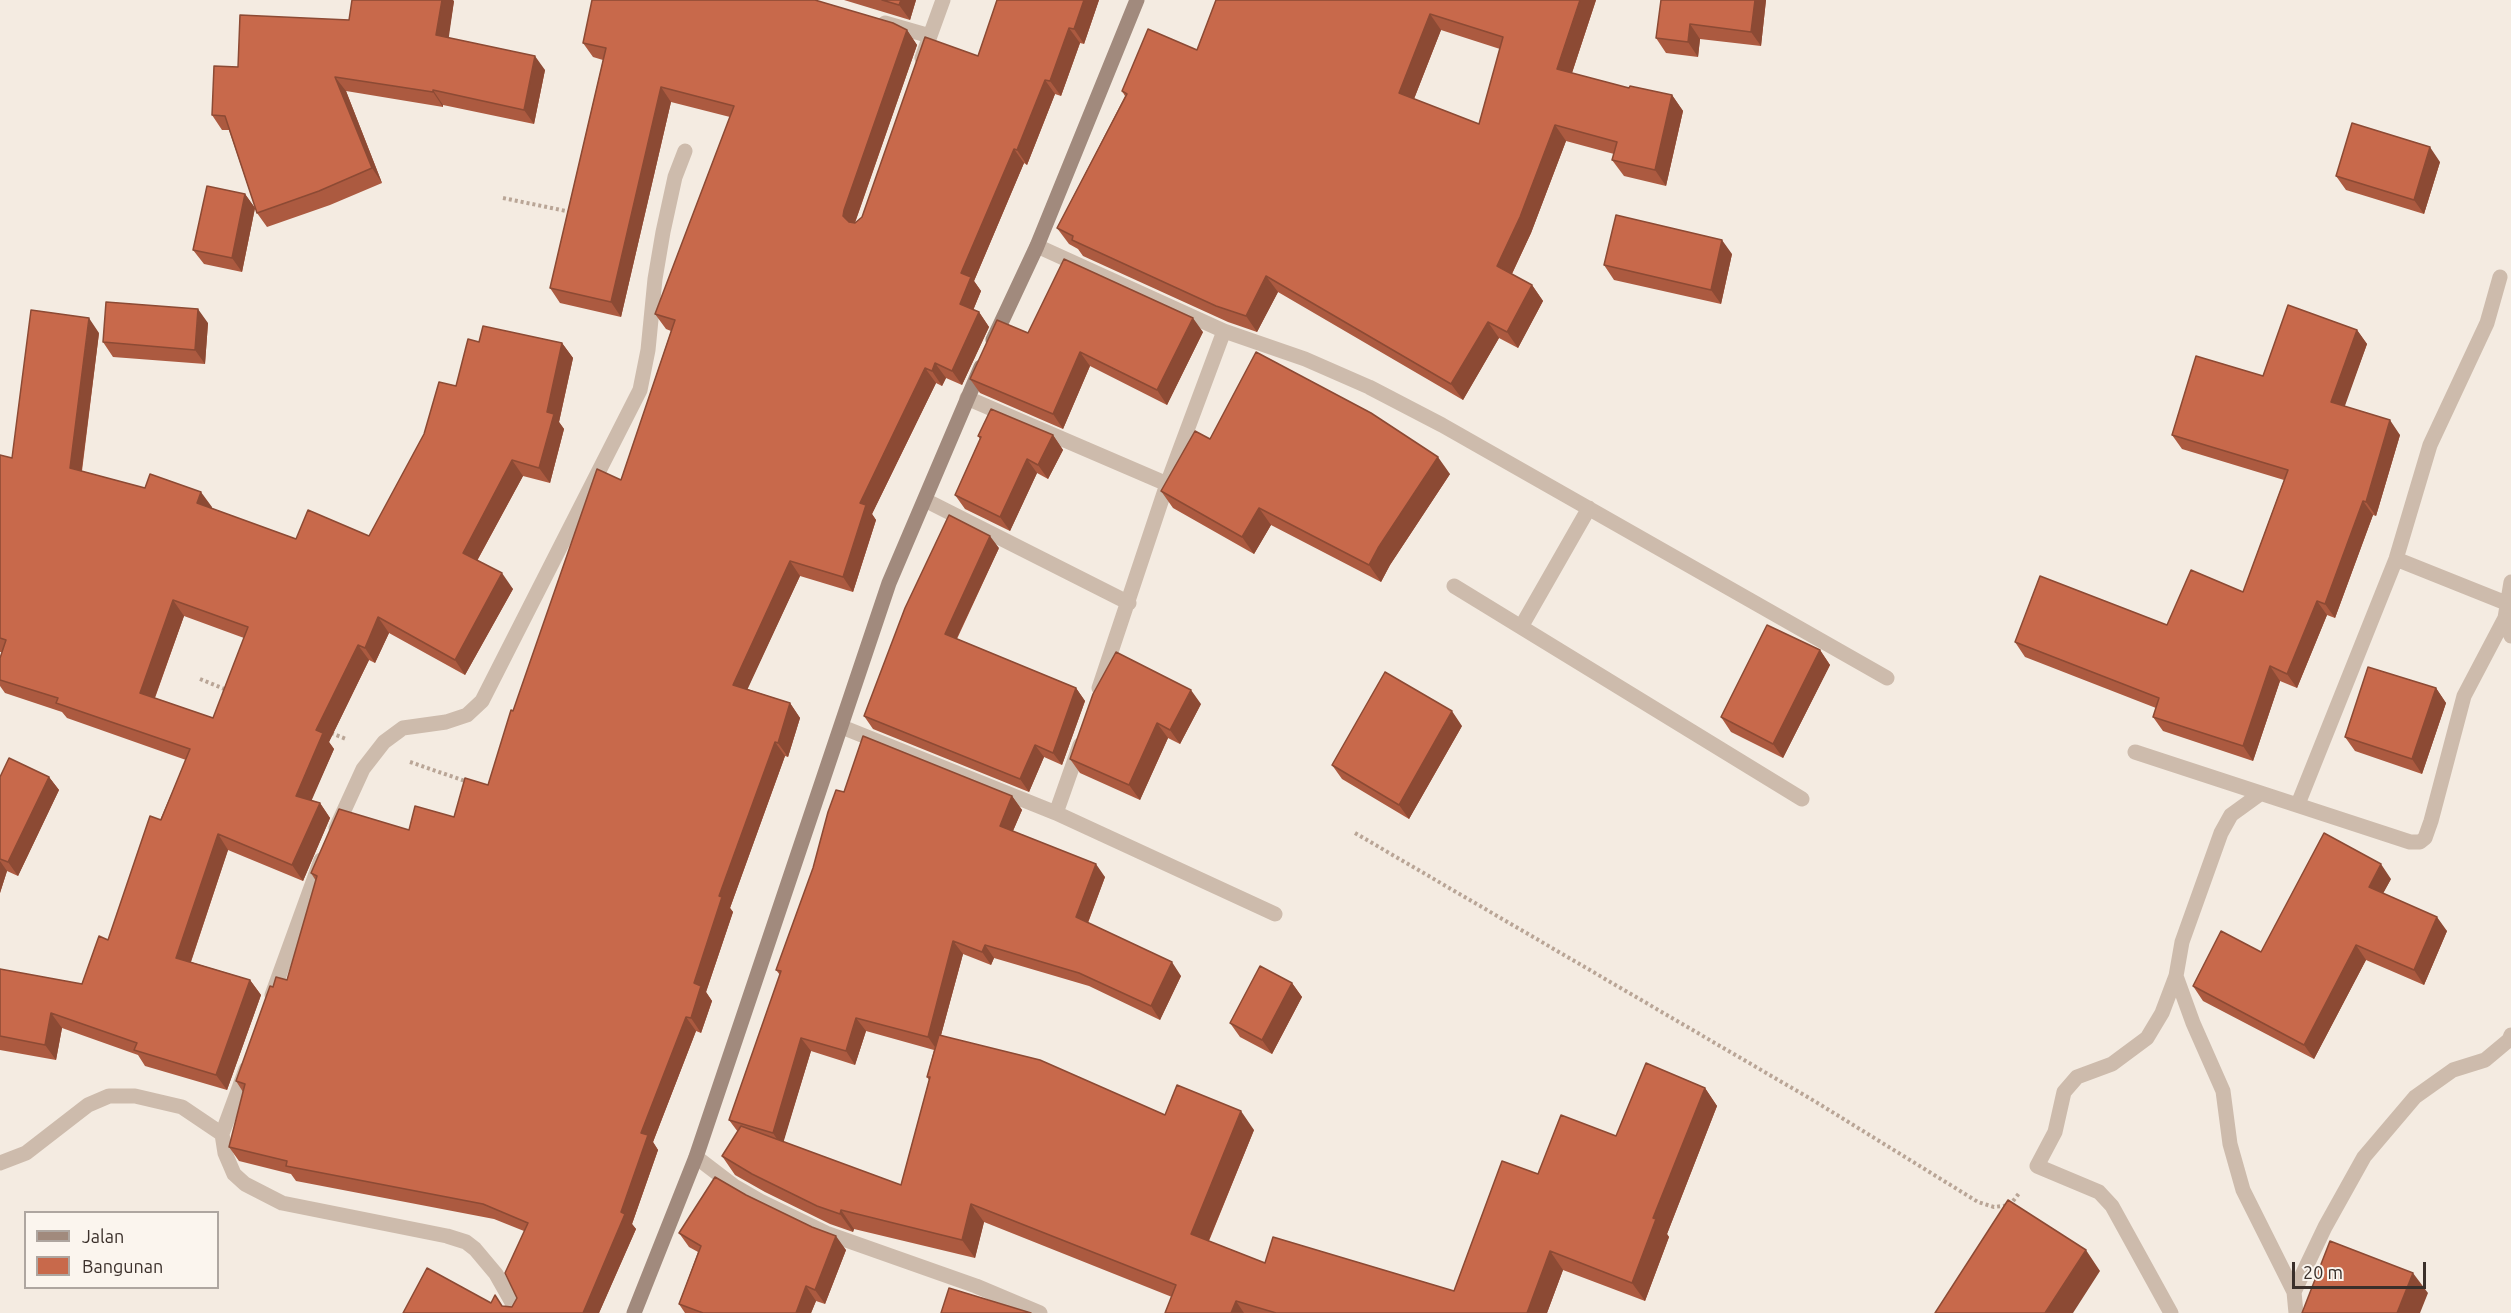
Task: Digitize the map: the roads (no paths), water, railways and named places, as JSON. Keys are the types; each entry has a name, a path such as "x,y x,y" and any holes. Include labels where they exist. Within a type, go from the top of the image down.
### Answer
{"street":[{"path":"918,70 943,0"},
{"path":"634,1313 696,1157 890,583 967,398 1037,246 1137,0"},
{"path":"865,17 930,36"},
{"path":"265,1014 307,895 363,768 384,742 403,728 415,724 446,722 467,715 482,701 640,390 648,350 655,279 663,232 675,177 685,151"},
{"path":"1037,246 1224,331 1305,359 1369,387 1442,425 1887,678"},
{"path":"2298,804 2396,559 2430,445 2487,322 2500,277"},
{"path":"1094,702 1167,484 1224,331"},
{"path":"967,398 1167,484"},
{"path":"925,500 1129,603"},
{"path":"1521,627 1588,508"},
{"path":"2396,559 2506,610"},
{"path":"2135,752 2410,842 2420,842 2425,838 2464,696 2506,610 2511,582"},
{"path":"1454,586 1802,799"},
{"path":"2506,610 2511,636"},
{"path":"842,727 1056,813 1275,914"},
{"path":"1056,813 1083,735"},
{"path":"2172,1313 2112,1206 2099,1192 2037,1166 2055,1132 2064,1092 2077,1077 2112,1064 2147,1038 2162,1013 2176,976 2182,942 2221,834 2231,815 2260,794"},
{"path":"2176,976 2193,1023 2223,1091 2230,1144 2243,1190 2294,1292 2296,1313"},
{"path":"2294,1292 2325,1227 2364,1157 2415,1096 2453,1070 2485,1060 2509,1040 2511,1035"},
{"path":"250,1058 222,1134 225,1153 234,1174 244,1184 282,1203 447,1236 466,1242 476,1249 496,1274 518,1313"},
{"path":"0,1163 26,1153 88,1105 109,1096 135,1096 182,1107 222,1134"},
{"path":"696,1157 734,1186 760,1202 826,1233 976,1286 1040,1313"}]}
